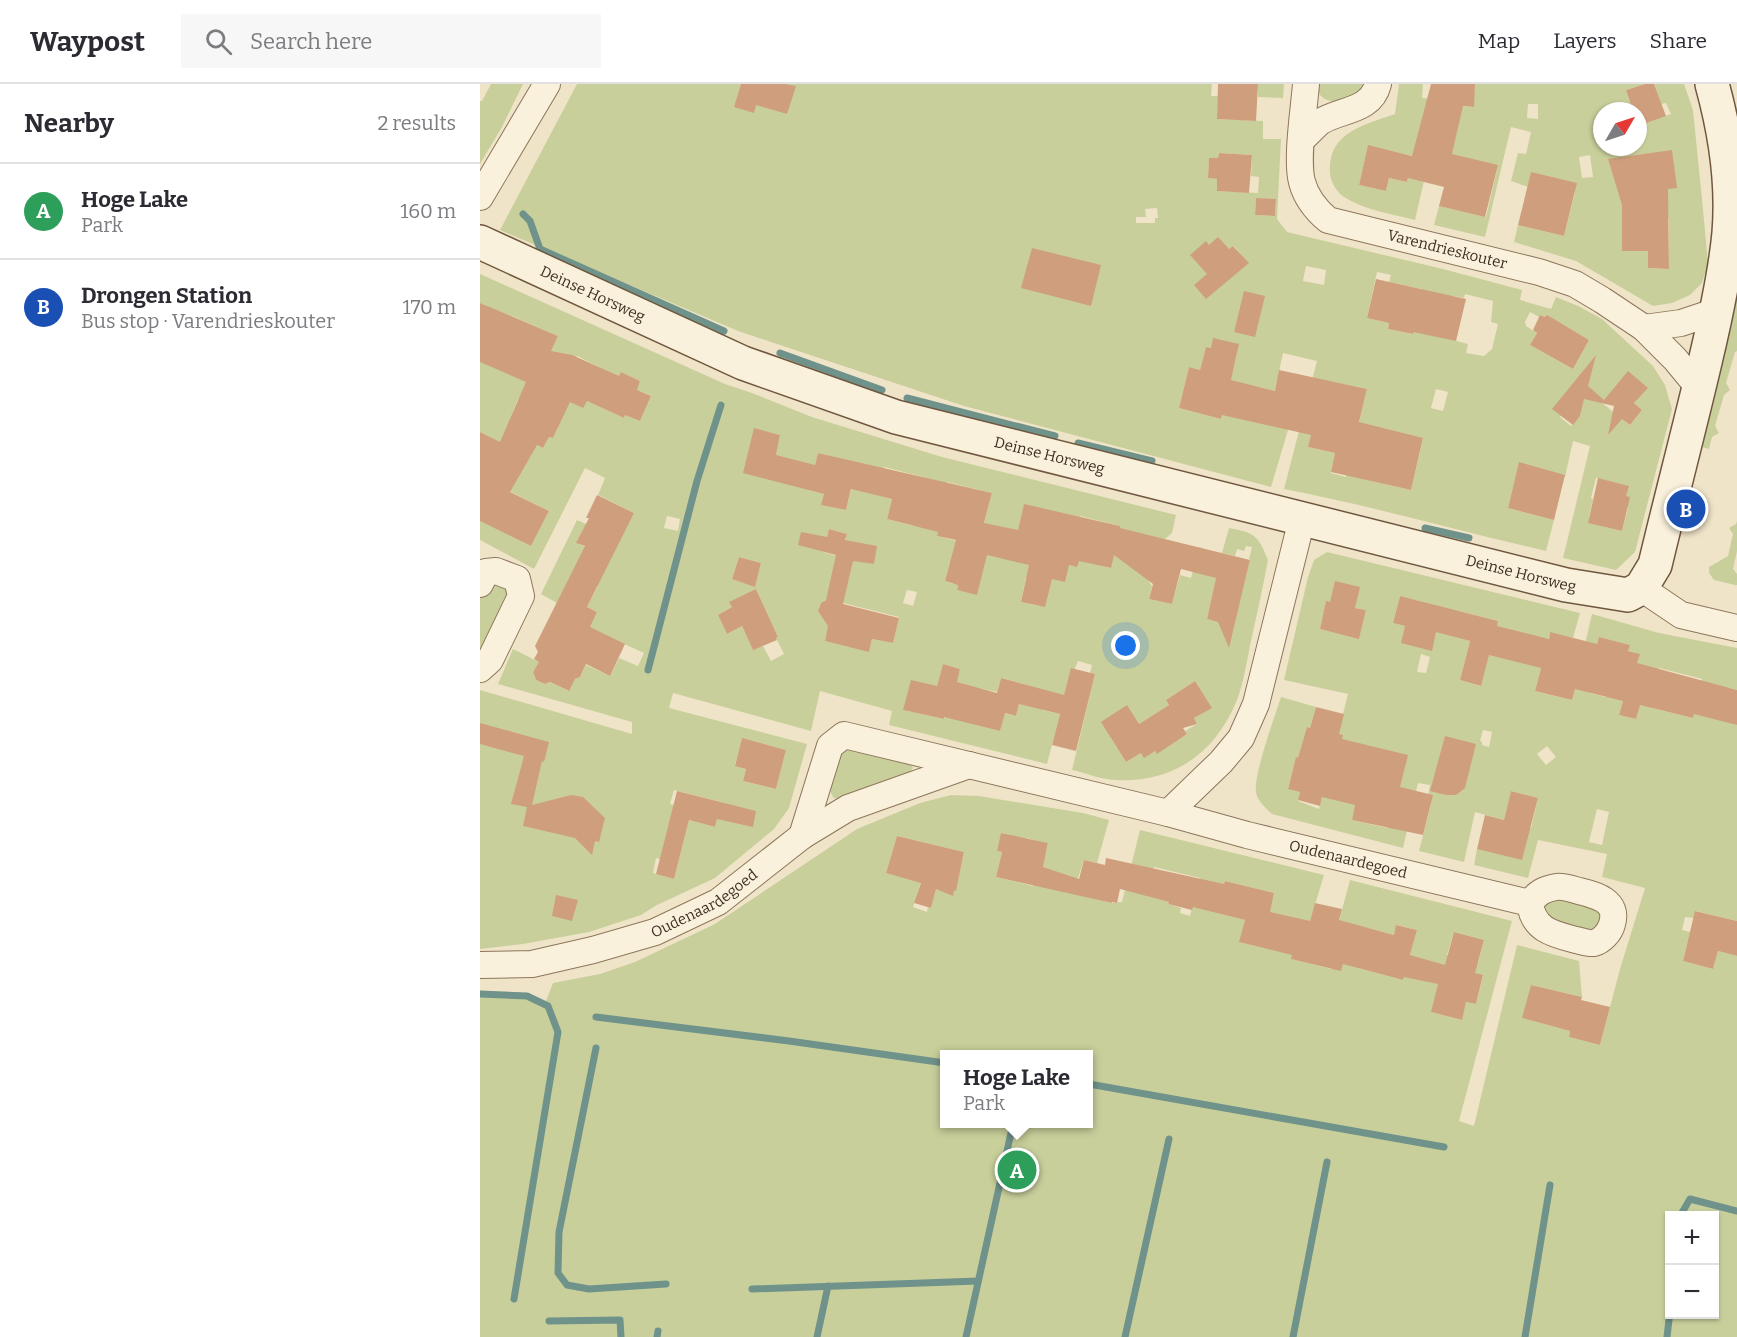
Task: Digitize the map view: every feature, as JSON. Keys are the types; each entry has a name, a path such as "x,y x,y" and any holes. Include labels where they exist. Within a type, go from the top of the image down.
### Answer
{"street":[{"path":"480,197 547,84"},
{"name":"Varendrieskouter","path":"1306,84 1301,180 1312,204 1328,220 1539,272 1575,284 1644,328 1699,388"},
{"path":"1302,139 1321,122 1366,103 1376,93 1378,84"},
{"path":"1712,84 1724,137 1729,232 1717,311 1699,388 1648,577 1681,615 1737,628"},
{"name":"Deinse Horsweg","path":"480,242 743,363 896,417 1566,585 1628,595 1648,577"},
{"path":"1644,328 1681,323 1717,311"},
{"path":"1168,813 1221,762 1241,738 1256,704 1302,519"},
{"path":"480,584 486,573 496,571 518,579 521,596 490,660 480,669"},
{"name":"Oudenaardegoed","path":"802,836 830,746 844,735 1530,903"},
{"name":"Oudenaardegoed","path":"480,965 532,964 655,932 718,902 802,836 848,808 969,765"}],"green space":[{"path":"491,84 523,84 502,127 480,164 480,101"},
{"path":"577,84 1212,84 1211,96 1218,96 1217,119 1263,121 1263,139 1281,139 1277,219 1287,232 1522,290 1520,300 1551,309 1556,297 1578,306 1602,319 1653,366 1665,385 1672,409 1635,552 1616,570 1563,558 1590,446 1573,441 1565,477 1519,464 1508,508 1554,520 1546,551 1284,489 1317,361 1283,353 1275,391 1254,386 1288,430 1271,487 964,406 738,331 500,230","holes":["1219,153 1252,155 1251,176 1259,177 1258,193 1217,191 1217,179 1208,178 1209,158 1218,158","1256,198 1276,200 1275,216 1255,215","1157,208 1158,218 1155,218 1155,223 1136,223 1136,217 1146,217 1145,209","1206,242 1209,245 1229,249 1234,246 1248,263 1207,274","1306,266 1326,270 1324,285 1303,281","1377,272 1391,275 1389,282 1422,289 1412,334 1388,329 1389,323 1367,318","1465,294 1493,301 1491,322 1498,324 1492,349 1484,356 1466,353 1468,344 1445,338 1454,296 1464,298","1530,312 1539,317 1540,315 1547,316 1589,340 1573,369 1530,345 1537,333 1526,326 1525,322","1206,347 1237,354 1221,419 1179,408 1189,367 1200,370","1334,382 1367,389 1346,477 1331,473 1335,453 1308,447 1326,417","1647,388 1634,403 1642,410 1630,425 1602,403","1436,389 1448,392 1443,411 1431,408","1571,405 1581,414 1571,426 1560,417","1423,439 1411,490 1371,481","1596,478 1628,486 1623,507 1628,508 1622,531 1601,526 1602,520 1589,517"]},
{"path":"1258,84 1284,84 1283,98 1258,97"},
{"path":"1315,84 1367,84 1347,99 1331,101 1324,99"},
{"path":"1399,84 1423,84 1422,98 1446,100 1446,105 1473,107 1475,84 1645,84 1626,90 1630,102 1593,102 1593,156 1647,156 1647,122 1671,114 1666,103 1661,104 1654,84 1684,84 1693,110 1708,264 1702,283 1690,295 1672,303 1653,306 1576,261 1514,242 1518,225 1564,236 1575,193 1531,172 1528,187 1511,181 1518,153 1526,154 1531,132 1511,127 1485,237 1434,225 1439,206 1486,217 1497,170 1450,161 1458,127 1446,124 1432,146 1415,220 1360,205 1344,197 1335,187 1330,174 1331,160 1341,139 1371,122 1395,114","holes":["1528,104 1538,104 1538,119 1527,118","1368,146 1413,156 1418,180 1408,178 1407,182 1389,178 1386,191 1359,185","1590,155 1593,177 1582,178 1579,157","1669,219 1669,269 1648,268 1648,251 1622,251 1622,223"]},
{"path":"480,274 725,384 812,417 942,457 1176,515 1172,533 1165,539 1145,535 1148,580 1152,586 1149,599 1172,604 1180,575 1191,578 1199,547 1204,549 1199,573 1218,570 1207,619 1219,622 1233,630 1252,547 1246,546 1244,551 1237,549 1235,556 1222,553 1229,528 1254,536 1268,560 1243,678 1237,700 1228,718 1205,749 1174,770 1138,780 1111,780 1072,770 1095,674 1090,673 1092,665 1078,661 1064,695 1042,710 1060,714 1047,764 889,725 892,711 820,691 811,731 673,693 669,708 807,744 789,808 774,829 715,878 641,915 589,932 480,949 480,690 632,734 632,722 498,684 513,649 539,662 533,672 536,680 545,684 550,682 568,691 575,679 580,677 586,665 610,676 619,658 638,666 644,653 589,628 597,612 587,607 598,586 572,573 557,603 541,594 577,520 586,524 577,543 594,551 634,513 598,495 605,478 585,468 534,569 480,540 480,455 490,437 480,432 480,323 487,306 480,303","holes":["512,316 558,336 541,372 496,352","577,356 619,377 621,372 640,381 624,418 587,401 559,396","640,391 651,396 640,421 628,416","518,399 557,416 558,428 553,438 549,437 543,448 524,439 529,428 510,420","754,429 780,435 776,455","818,453 858,463 846,510 822,505 824,494 809,490","884,467 923,477 913,526 887,519 892,499 877,495","947,482 992,493 977,551 957,541 937,536 939,528 936,527","499,486 549,511 531,546 481,521","1024,505 1037,567 999,557 1018,530","667,516 680,519 678,531 664,528","1080,516 1120,526 1110,568 1098,565 1100,554 1081,550 1077,566 1068,565","829,529 847,534 841,557 823,552","739,557 761,563 755,586 732,579","950,562 959,564 953,584 945,581","961,570 977,594 957,590","1026,577 1040,605 1039,606 1021,602","756,589 784,654 771,661 763,646 753,649 742,626 727,634 718,615","907,590 917,592 913,606 903,603","827,599 899,617 893,643 872,639 869,651 825,641 830,619 818,611 821,603","943,664 960,669 952,699 949,699 944,719 903,710 937,686","1001,678 1024,684 1016,716 1004,713 1000,731 969,723 978,688 997,692","1195,681 1211,708 1194,718 1197,724 1185,731 1187,734 1157,753 1155,751 1141,753 1126,762 1111,738 1169,705 1166,700","742,739 786,750 776,789 743,781 746,769 735,765","674,790 728,804 717,819 715,827 689,820 674,879 653,873 656,858 660,859 674,805 670,804"]},
{"path":"1737,296 1737,351 1726,383 1730,390 1724,395 1715,426 1719,433 1712,437 1709,449 1698,446"},
{"path":"1737,521 1737,551 1733,569 1737,574 1737,585 1735,585 1714,580 1709,573 1709,567 1728,556 1733,534 1729,528"},
{"path":"1327,552 1580,613 1573,638 1550,633 1535,691 1572,700 1592,614 1659,633 1737,648 1737,690 1730,688 1737,725 1737,921 1696,911 1694,918 1685,917 1682,930 1690,932 1683,961 1713,969 1718,951 1737,956 1737,1337 480,1337 480,995 546,1001 553,983 600,974 635,962 715,924 857,829 920,803 951,795 979,796 1083,813 1109,820 1097,863 1084,860 1073,893 1111,903 1122,902 1140,830 1324,875 1310,921 1292,959 1331,969 1333,943 1350,880 1512,921 1459,1121 1474,1126 1517,945 1579,961 1582,997 1531,985 1523,1018 1570,1031 1569,1037 1600,1045 1645,888 1602,877 1607,854 1538,840 1528,878 1474,865 1477,849 1531,828 1538,798 1511,791 1504,820 1475,812 1464,862 1419,851 1431,804 1427,802 1430,785 1418,783 1403,848 1272,814 1258,798 1256,784 1265,746 1281,697 1316,707 1310,728 1307,727 1301,759 1296,758 1288,788 1300,792 1298,801 1319,809 1348,694 1284,680 1308,577 1314,560","holes":["1400,596 1434,605 1405,626 1393,623","1326,602 1366,610 1359,638 1320,629","1459,611 1498,621 1480,686 1460,680 1470,641 1452,636","1599,637 1629,645 1628,651 1639,654 1631,687 1643,691 1636,719 1619,715 1624,697 1605,697 1590,693 1594,655","1421,654 1430,657 1426,673 1417,672","1659,668 1702,679 1693,718 1652,708 1658,681 1655,680","1483,730 1492,732 1489,747 1482,745 1480,741","1547,746 1556,757 1546,765 1537,754","1405,755 1387,828 1352,820 1356,801","1597,809 1609,812 1602,845 1589,842","1002,833 1021,838 1026,844 1027,838 1048,844 1042,871 1038,871 1033,886 996,877 1002,852 997,851","897,836 964,852 956,890 936,889 931,908 928,907 927,912 913,907 921,882 886,873","1154,867 1200,878 1190,916 1180,913 1181,908 1168,904 1169,902 1147,896","1225,881 1274,893 1261,947 1240,942 1245,920 1218,913","1397,925 1417,930 1403,980 1358,968 1368,928 1394,935","1454,932 1484,940 1478,963 1472,972 1483,976 1476,1004 1466,1002 1461,1020 1432,1012 1437,989 1441,985 1437,984 1438,978 1455,957 1447,955"]},
{"path":"494,580 510,591 480,657 480,596"},
{"path":"849,749 910,762 913,768 908,774 838,800 833,797 829,789 839,756"},
{"path":"1557,894 1603,913 1599,927 1589,932 1551,923 1543,909 1544,905"}],"building":[{"path":"741,84 796,86 787,114 756,105 754,113 734,107"},
{"path":"1218,84 1258,84 1256,121 1217,119"},
{"path":"1431,84 1475,84 1474,107 1463,106 1452,154 1498,165 1485,217 1439,206 1444,187 1408,178 1407,182 1389,178 1386,191 1359,185 1368,145 1412,156"},
{"path":"1645,84 1654,84 1666,116 1647,123 1647,102 1630,102 1626,90"},
{"path":"1672,150 1677,188 1668,189 1669,269 1648,268 1648,251 1622,251 1622,205 1608,159 1647,156 1647,154"},
{"path":"1219,153 1252,155 1249,193 1217,191 1217,179 1208,178 1209,158 1218,158"},
{"path":"1531,172 1577,183 1564,236 1518,225"},
{"path":"1256,198 1276,199 1275,216 1255,215"},
{"path":"1218,237 1229,249 1233,246 1249,263 1206,299 1194,285 1207,274 1190,255 1206,241 1209,245"},
{"path":"1032,248 1101,265 1091,306 1021,288"},
{"path":"1376,279 1466,299 1456,341 1388,329 1389,323 1367,318"},
{"path":"1244,291 1265,296 1255,337 1234,332"},
{"path":"480,303 558,336 551,351 572,355 619,376 621,372 640,381 637,390 651,396 640,421 625,415 624,418 587,401 583,408 570,402 553,438 549,437 543,448 537,445 510,492 549,511 531,546 480,521 480,432 500,442 526,382 480,362"},
{"path":"1540,315 1545,317 1547,315 1589,340 1573,369 1530,345 1537,333 1533,330"},
{"path":"1213,338 1239,344 1231,380 1275,391 1279,370 1367,389 1359,422 1423,438 1411,490 1331,472 1335,453 1308,447 1311,435 1222,415 1221,419 1179,408 1189,367 1200,370 1206,347 1211,348"},
{"path":"1596,355 1588,386 1604,400 1628,371 1648,388 1634,403 1642,410 1630,425 1622,419 1608,435 1614,406 1584,399 1580,416 1573,425 1552,409"},
{"path":"754,428 780,435 776,455 815,465 818,453 992,493 984,523 1018,530 1024,504 1250,560 1229,648 1218,622 1207,619 1216,578 1181,569 1172,604 1149,599 1153,584 1114,555 1111,568 1079,561 1077,567 1069,565 1065,582 1052,579 1045,607 1021,602 1029,565 987,555 977,595 957,590 958,585 945,581 956,540 937,536 938,532 887,519 892,499 851,489 846,510 821,505 824,494 743,473"},
{"path":"1519,462 1565,475 1554,520 1508,508"},
{"path":"1598,478 1629,486 1626,496 1630,497 1622,531 1588,523"},
{"path":"597,495 634,513 587,607 597,612 590,627 625,644 610,676 586,664 580,677 575,679 569,691 550,682 545,684 536,680 533,672 539,662 534,659 538,652 535,646 585,546 576,543 589,518 586,518"},
{"path":"829,529 847,534 845,540 877,546 874,564 853,561 843,604 899,618 893,643 872,639 869,652 825,641 828,626 818,611 821,603 826,600 836,555 798,545 801,532 827,537"},
{"path":"739,557 761,563 755,587 732,579"},
{"path":"1335,581 1360,587 1355,608 1366,610 1359,639 1320,629 1326,601 1330,602"},
{"path":"756,589 778,637 777,640 753,650 742,626 727,634 718,615 732,607 729,602"},
{"path":"1400,596 1498,621 1497,626 1549,639 1550,632 1597,644 1599,637 1630,645 1628,651 1640,654 1637,663 1737,690 1737,725 1694,714 1693,718 1640,705 1636,719 1619,715 1623,701 1575,689 1572,700 1535,691 1541,668 1489,655 1481,686 1460,680 1470,641 1436,632 1432,651 1401,643 1405,626 1393,623"},
{"path":"943,664 960,669 957,682 997,693 1001,678 1064,695 1071,668 1095,674 1076,751 1052,745 1060,714 1019,704 1016,716 1005,713 1000,731 944,717 944,719 903,710 911,680 937,686"},
{"path":"1195,681 1212,708 1194,718 1197,724 1183,728 1187,734 1157,754 1155,751 1144,758 1141,753 1126,762 1101,722 1127,705 1139,724 1169,705 1166,700"},
{"path":"1316,707 1344,714 1339,734 1343,735 1342,739 1408,755 1400,787 1433,795 1423,835 1352,820 1355,805 1322,797 1320,806 1298,800 1300,792 1288,789 1296,757 1298,758 1307,727 1310,728"},
{"path":"480,723 549,742 544,762 542,761 532,805 571,795 583,797 605,818 599,842 595,841 592,855 575,838 523,826 527,807 511,804 524,756 480,744"},
{"path":"1445,736 1476,744 1465,788 1456,795 1430,791"},
{"path":"742,738 786,750 776,789 743,781 746,769 735,766"},
{"path":"677,791 756,811 753,827 717,819 715,827 689,820 674,879 656,874"},
{"path":"1511,791 1538,798 1522,860 1477,849 1485,815 1504,820"},
{"path":"1001,833 1048,843 1043,867 1079,879 1084,860 1105,865 1106,858 1274,893 1270,912 1310,921 1315,903 1342,909 1339,920 1394,935 1396,925 1417,930 1410,955 1445,965 1454,932 1484,940 1475,973 1483,975 1476,1004 1466,1002 1462,1020 1431,1012 1438,984 1404,977 1403,980 1343,964 1341,971 1291,959 1292,955 1239,942 1245,920 1193,907 1192,910 1120,889 1117,903 1112,903 996,877 1002,852 997,851"},
{"path":"897,836 964,852 953,896 936,889 931,908 914,903 921,883 886,873"},
{"path":"556,895 578,900 572,921 552,916"},
{"path":"1695,911 1737,921 1737,956 1718,951 1713,969 1683,961"},
{"path":"1531,985 1582,997 1581,1000 1610,1007 1600,1045 1569,1037 1570,1031 1522,1018"}],"waterway":[{"path":"523,214 530,221 540,249 724,331"},
{"path":"780,353 882,390"},
{"path":"907,398 1055,436"},
{"path":"648,670 697,481 721,405"},
{"path":"1078,443 1152,461"},
{"path":"1425,528 1469,538"},
{"path":"480,994 527,996 548,1006 558,1032 514,1299"},
{"path":"596,1017 940,1062"},
{"path":"596,1048 559,1232 558,1273 567,1285 589,1289 666,1284"},
{"path":"1093,1085 1444,1147"},
{"path":"966,1337 1012,1128"},
{"path":"1125,1337 1169,1139"},
{"path":"1293,1337 1327,1162"},
{"path":"1525,1337 1550,1185"},
{"path":"1683,1211 1690,1199 1737,1211"},
{"path":"752,1289 978,1281"},
{"path":"817,1337 828,1286"},
{"path":"1667,1337 1669,1319"},
{"path":"549,1321 620,1320 621,1337"},
{"path":"657,1337 658,1331"}],"place":[{"name":"Drongen Station","path":"1686,509"},
{"name":"Hoge Lake","path":"1017,1170"}]}
